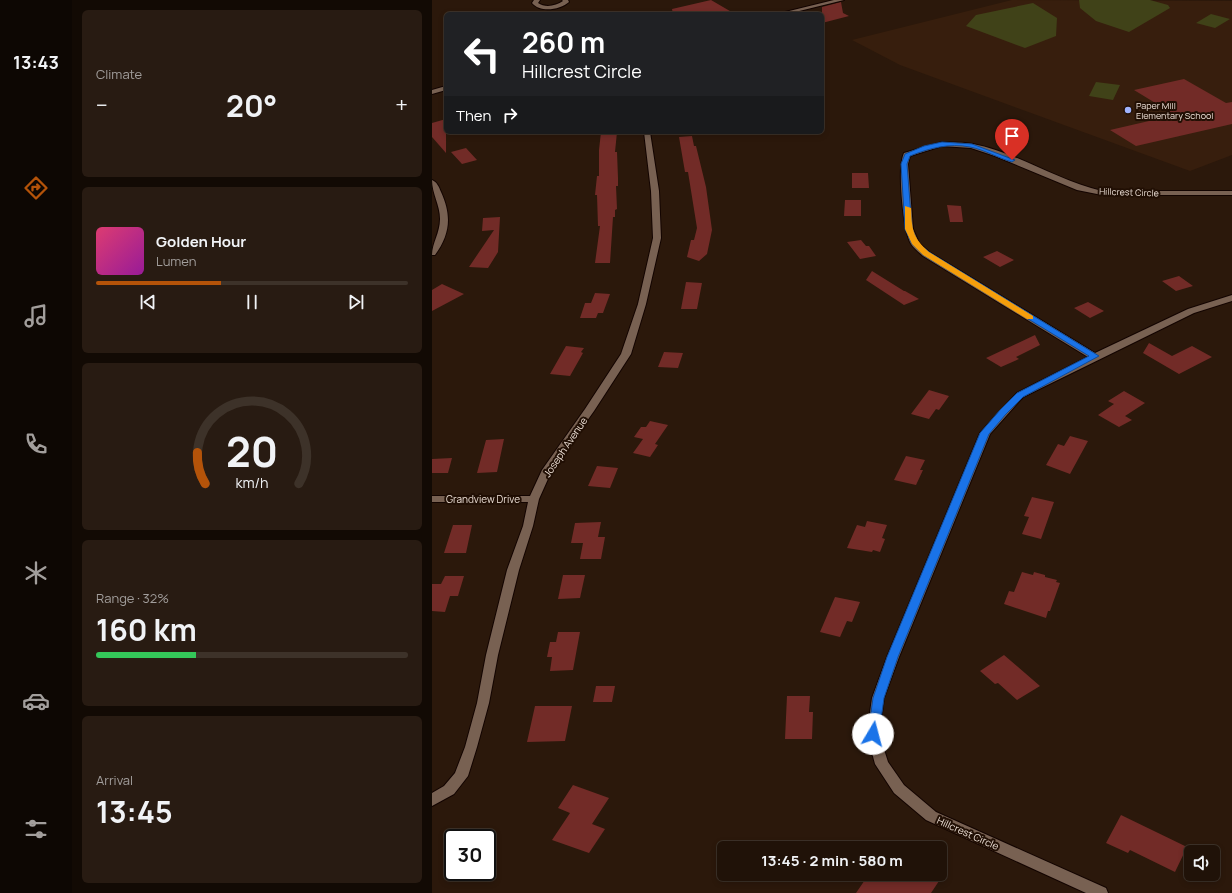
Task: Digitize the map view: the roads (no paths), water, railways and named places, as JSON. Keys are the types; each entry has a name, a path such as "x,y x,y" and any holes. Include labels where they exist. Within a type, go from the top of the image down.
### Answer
{"street":[{"path":"537,0 536,3 538,6 551,7 562,5 566,2 565,0"},
{"path":"789,12 841,0"},
{"path":"432,92 444,89"},
{"name":"Joseph Avenue","path":"432,800 449,790 461,776 471,747 483,703 492,655 513,570 528,526 534,499 547,470 576,426 589,411 626,354 642,304 657,238 655,191 647,134"},
{"name":"Hillcrest Circle","path":"1095,356 926,254 915,244 909,229 904,164 907,155 942,144 972,146 998,154 1080,188 1102,193 1232,193"},
{"path":"432,182 440,195 443,205 445,228 438,246 432,253"},
{"name":"Hillcrest Circle","path":"1102,893 931,816 899,789 882,764 873,734 878,698 893,657 985,433 1003,412 1020,395 1095,356 1191,311 1232,298"},
{"name":"Grandview Drive","path":"432,499 534,499"}],"place":[{"name":"Paper Mill Elementary School","path":"1128,110"}]}
